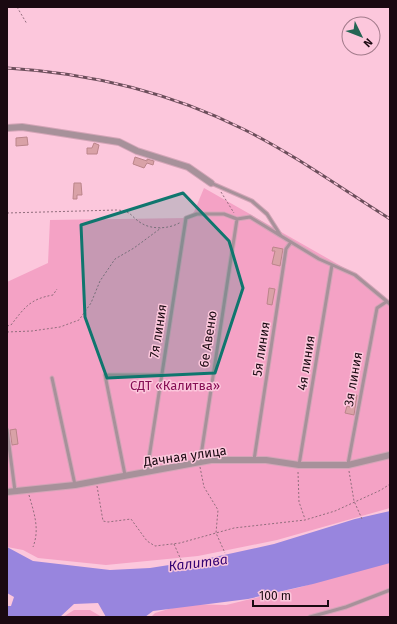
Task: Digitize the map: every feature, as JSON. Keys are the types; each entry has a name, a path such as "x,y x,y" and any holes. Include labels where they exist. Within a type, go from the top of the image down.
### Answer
{"street":[{"path":"7,128 22,127 119,142 137,151 188,167 211,183"},
{"name":"Дачная улица","path":"7,492 16,493 74,485 200,462 266,460 299,465 348,465 390,454"}],"lane":[{"path":"211,183 252,201 267,214 281,236"},
{"path":"186,218 197,214 224,214 237,219 250,217 332,265 355,275 368,284 386,302 390,304"},
{"name":"7я линия","path":"147,471 186,218"},
{"name":"6е Авеню","path":"200,462 237,219"},
{"name":"5я линия","path":"254,460 286,249 291,242"},
{"name":"4я линия","path":"299,465 332,265"},
{"name":"3я линия","path":"348,465 377,308 386,302"},
{"path":"125,475 104,375 162,375"},
{"path":"52,378 74,485"},
{"path":"7,430 16,493"},
{"path":"310,617 346,608 390,590"}],"path":[{"path":"18,7 27,24"},
{"path":"218,187 237,219"},
{"path":"7,213 128,211 141,223 161,228"},
{"path":"7,332 32,331 60,327 79,320 91,303 100,281 115,259 134,248 161,228 177,224 186,218"},
{"path":"7,326 11,325 27,304 39,297 53,295 57,289"},
{"path":"200,462 204,487 218,510 216,533 225,553"},
{"path":"299,465 297,480 299,502 305,520"},
{"path":"348,465 356,509 362,519"},
{"path":"96,481 103,521 108,522 131,518 147,540 155,546 174,544 241,528 305,520 335,511 354,501 381,490 390,484"},
{"path":"28,491 36,523 37,537 33,547"},
{"path":"174,544 181,560"}],"highlighted area":[{"path":"183,193 229,241 243,288 215,373 107,378 85,317 81,225"}],"green space":[{"name":"СДТ «Калитва»","path":"204,188 362,278 390,304 390,508 277,540 198,556 106,565 38,558 23,550 7,547 7,282 48,263 50,220 186,218 194,212"},
{"path":"390,560 390,617 151,617 155,613 186,604 226,605 301,587"},
{"path":"74,610 90,610 102,617 63,617"}],"water":[{"name":"Калитва","path":"390,511 390,563 313,584 248,599 153,611 145,617 106,617 98,603 74,604 60,617 7,617 7,606 11,606 14,597 7,593 7,547 33,561 110,570 150,568 201,560 274,544 355,519"}],"building":[{"path":"27,137 28,145 16,146 16,138"},
{"path":"94,143 99,145 97,154 87,154 87,148 92,148"},
{"path":"135,157 147,161 147,159 154,161 153,165 147,163 144,168 133,164"},
{"path":"74,183 81,183 82,195 77,195 77,199 73,199"},
{"path":"273,247 283,249 280,266 272,264 275,251 272,251"},
{"path":"269,288 275,289 272,305 267,304"},
{"path":"352,394 357,395 354,415 345,413 347,406 350,407"},
{"path":"16,429 18,444 12,445 10,430"}],"railway":[{"path":"7,68 68,74 128,86 215,116 281,149 390,219"}]}
